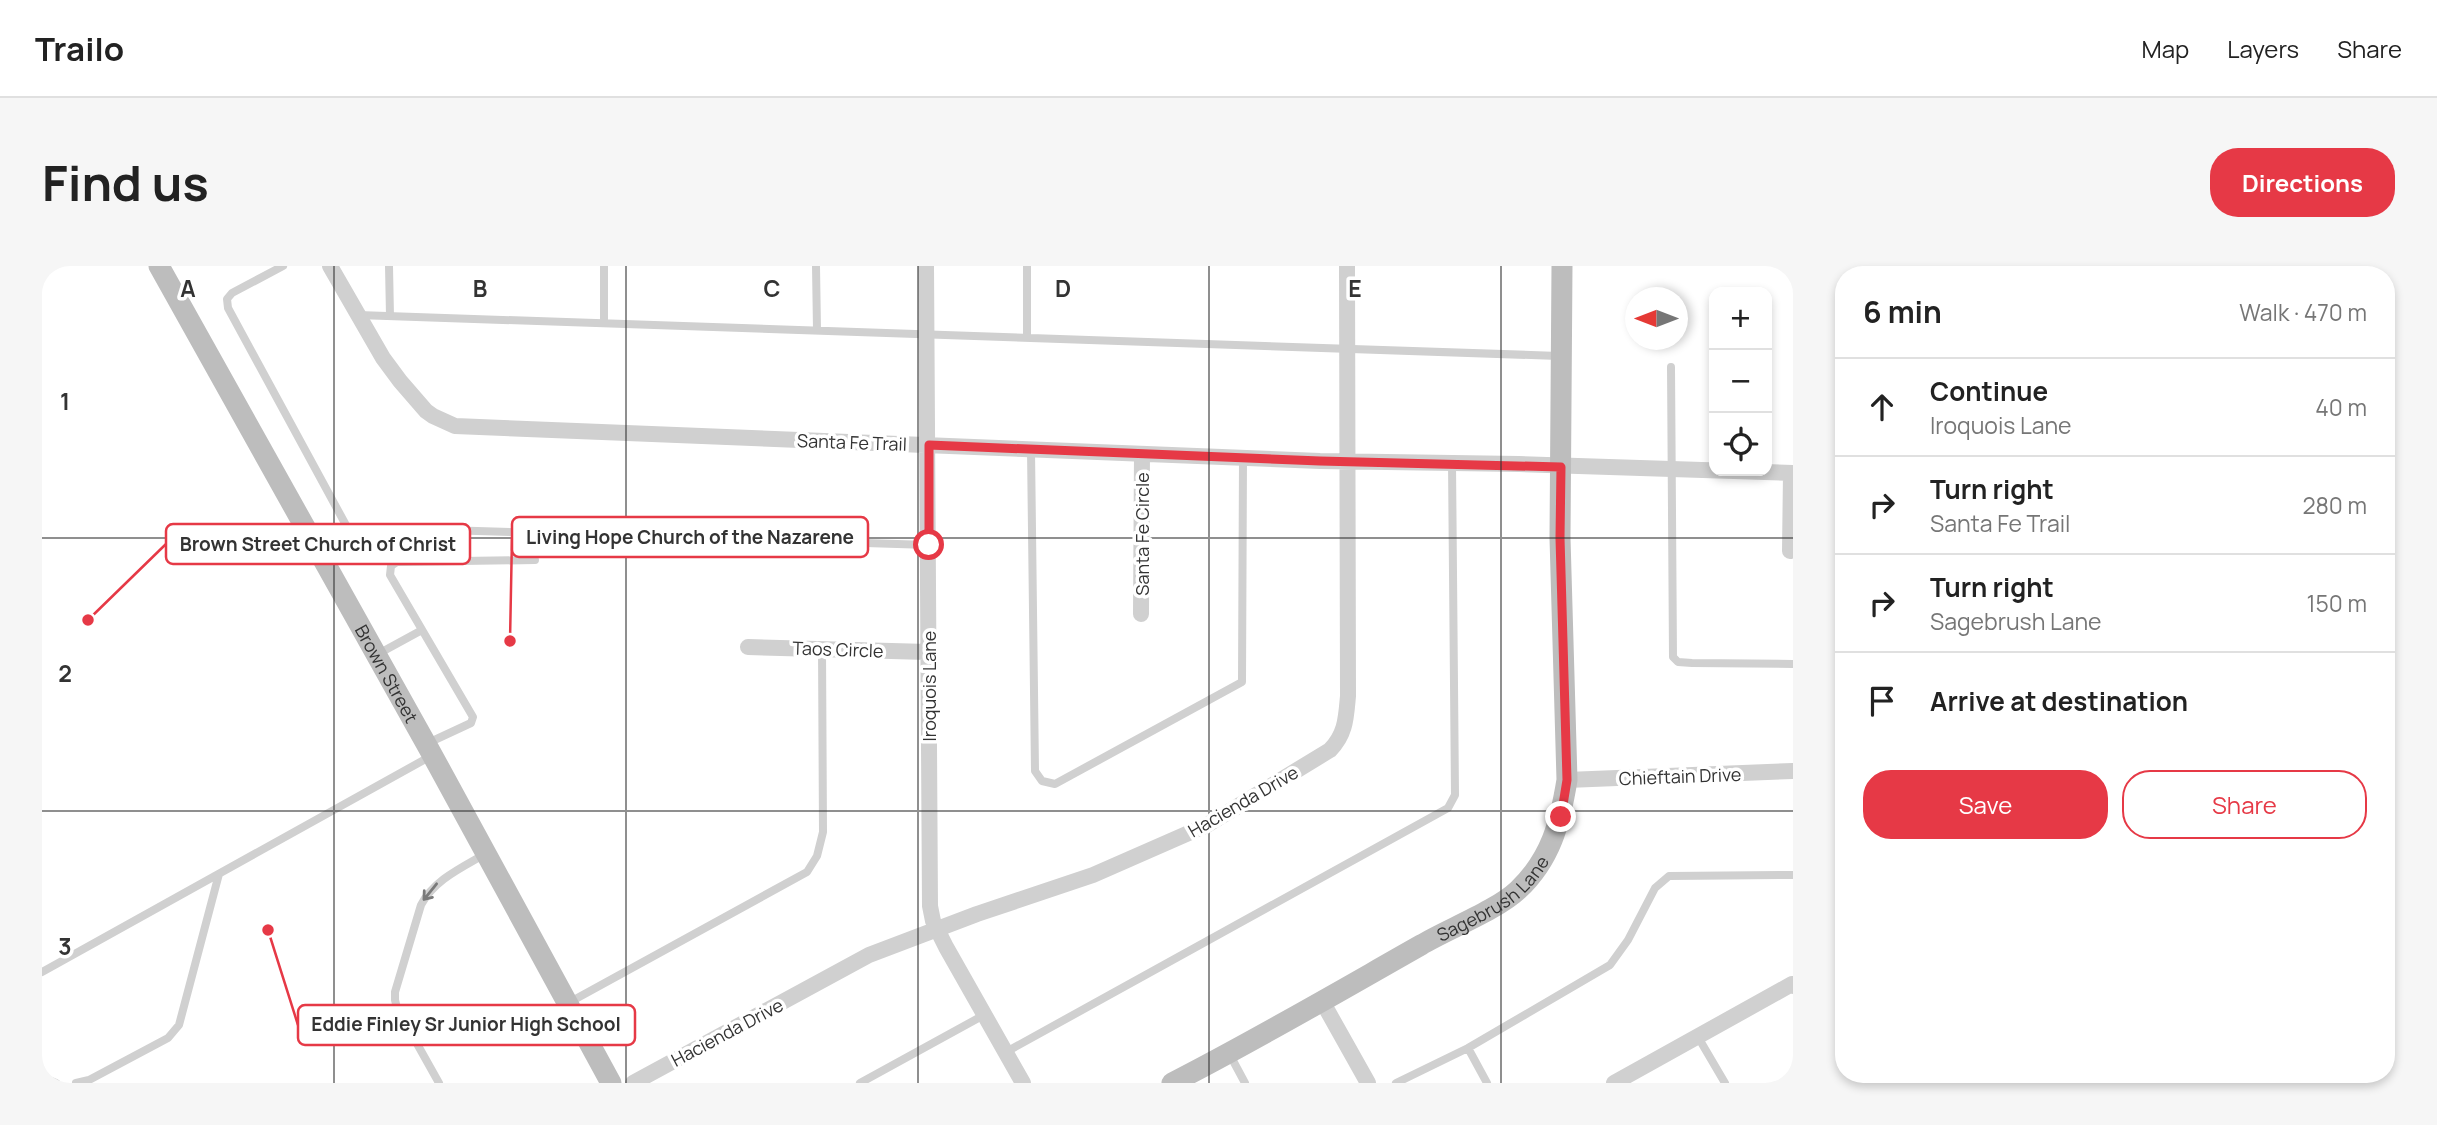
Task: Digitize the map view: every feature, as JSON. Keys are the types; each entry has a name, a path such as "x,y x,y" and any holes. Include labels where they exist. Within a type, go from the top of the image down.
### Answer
{"street":[{"name":"Brown Street","path":"159,266 611,1083"},
{"name":"Santa Fe Trail","path":"330,266 400,382 433,416 455,426 1243,458 1792,473"},
{"name":"Iroquois Lane","path":"926,266 930,906 938,930 1023,1083"},
{"name":"Hacienda Drive","path":"633,1083 869,955 1093,876 1207,825 1331,750 1338,742 1345,727 1348,696 1347,266"},
{"name":"Sagebrush Lane","path":"1172,1083 1507,899 1520,888 1542,860 1555,837 1567,780 1560,538 1562,266"},
{"name":"Santa Fe Circle","path":"1141,614 1142,454"},
{"path":"1790,551 1792,473"},
{"name":"Taos Circle","path":"748,647 928,652"},
{"name":"Chieftain Drive","path":"1567,780 1793,771"},
{"path":"1614,1083 1792,985"},
{"path":"1322,1001 1368,1083"}],"lane":[{"path":"283,266 232,293 227,299 228,308 347,527 929,545"},
{"path":"389,266 390,316"},
{"path":"604,266 604,323"},
{"path":"816,266 817,330"},
{"path":"1027,266 1027,337"},
{"path":"358,315 1562,356"},
{"path":"1671,367 1673,657 1678,662 1692,663 1793,664"},
{"path":"1031,450 1035,771 1042,781 1055,784 1242,682 1243,458"},
{"path":"1006,1052 1448,808 1455,795 1452,463"},
{"path":"42,972 219,874 471,723 473,717 390,575 391,566 397,562 535,560"},
{"path":"376,656 422,630"},
{"path":"567,1003 807,872 817,856 822,832 822,649"},
{"path":"439,1083 397,1008 395,992 427,892 485,854"},
{"path":"75,1083 89,1080 168,1038 179,1025 219,874"},
{"path":"1396,1083 1468,1048 1610,965 1628,940 1655,888 1669,876 1793,875"},
{"path":"860,1083 984,1015"},
{"path":"1698,1037 1725,1083"},
{"path":"1468,1048 1487,1083"},
{"path":"1229,1053 1245,1083"},
{"path":"42,1077 56,1083"}],"place":[{"name":"Brown Street Church of Christ","path":"88,620"},
{"name":"Living Hope Church of the Nazarene","path":"510,641"},
{"name":"Eddie Finley Sr Junior High School","path":"268,930"}],"route":[{"path":"929,545 929,445 1320,461 1561,467 1560,538 1567,780 1561,817"}]}
